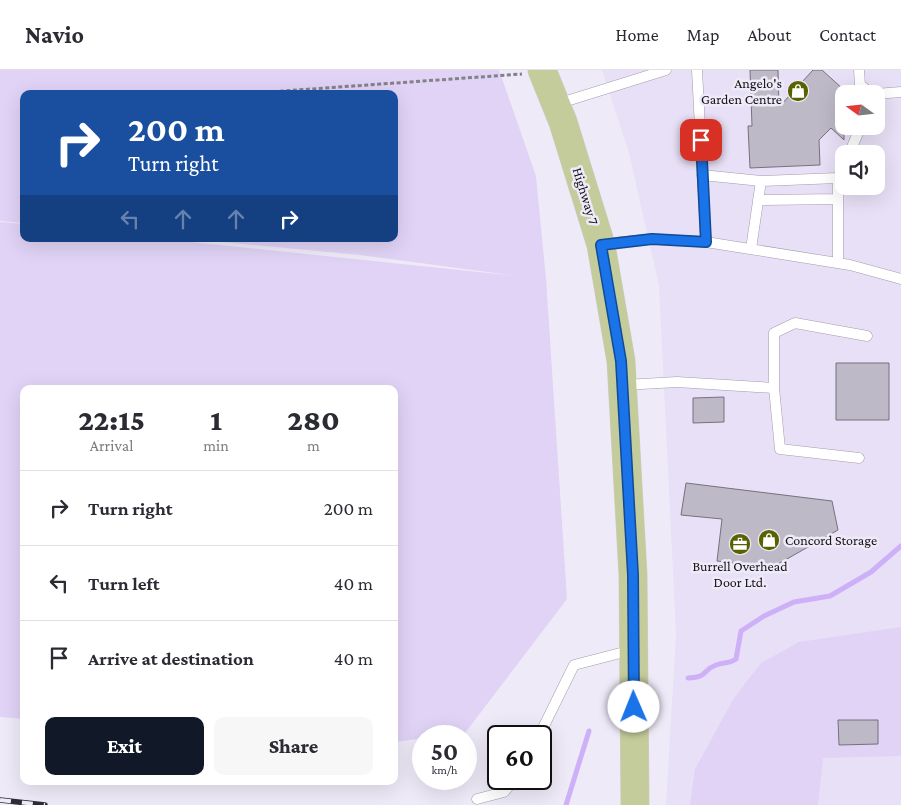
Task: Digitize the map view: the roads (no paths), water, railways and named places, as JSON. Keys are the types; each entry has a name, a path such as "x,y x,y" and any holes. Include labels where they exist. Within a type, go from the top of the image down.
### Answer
{"main road":[{"name":"Highway 7","path":"543,71 585,190 601,245 621,361 633,575 635,805"}],"lane":[{"path":"556,105 666,70"},
{"path":"698,70 706,242"},
{"path":"859,70 860,85"},
{"path":"885,93 901,92"},
{"path":"702,175 761,181 835,178"},
{"path":"751,249 761,181"},
{"path":"838,195 838,263"},
{"path":"758,200 838,199"},
{"path":"601,245 652,239 706,242 838,263 901,279"},
{"path":"859,458 780,449 774,388 774,333 795,323 866,336"},
{"path":"623,385 677,382 774,388"},
{"path":"544,725 574,666 633,650"},
{"path":"477,799 506,790"}],"waterway":[{"path":"688,678 702,675 712,667 736,659 741,631 764,616 794,602 830,596 871,572 901,546"},
{"path":"566,805 589,731"}],"railway":[{"path":"0,800 45,805"}],"place":[{"name":"Angelo's Garden Centre","path":"798,91"},
{"name":"Concord Storage","path":"769,540"},
{"name":"Burrell Overhead Door Ltd.","path":"740,544"}]}
